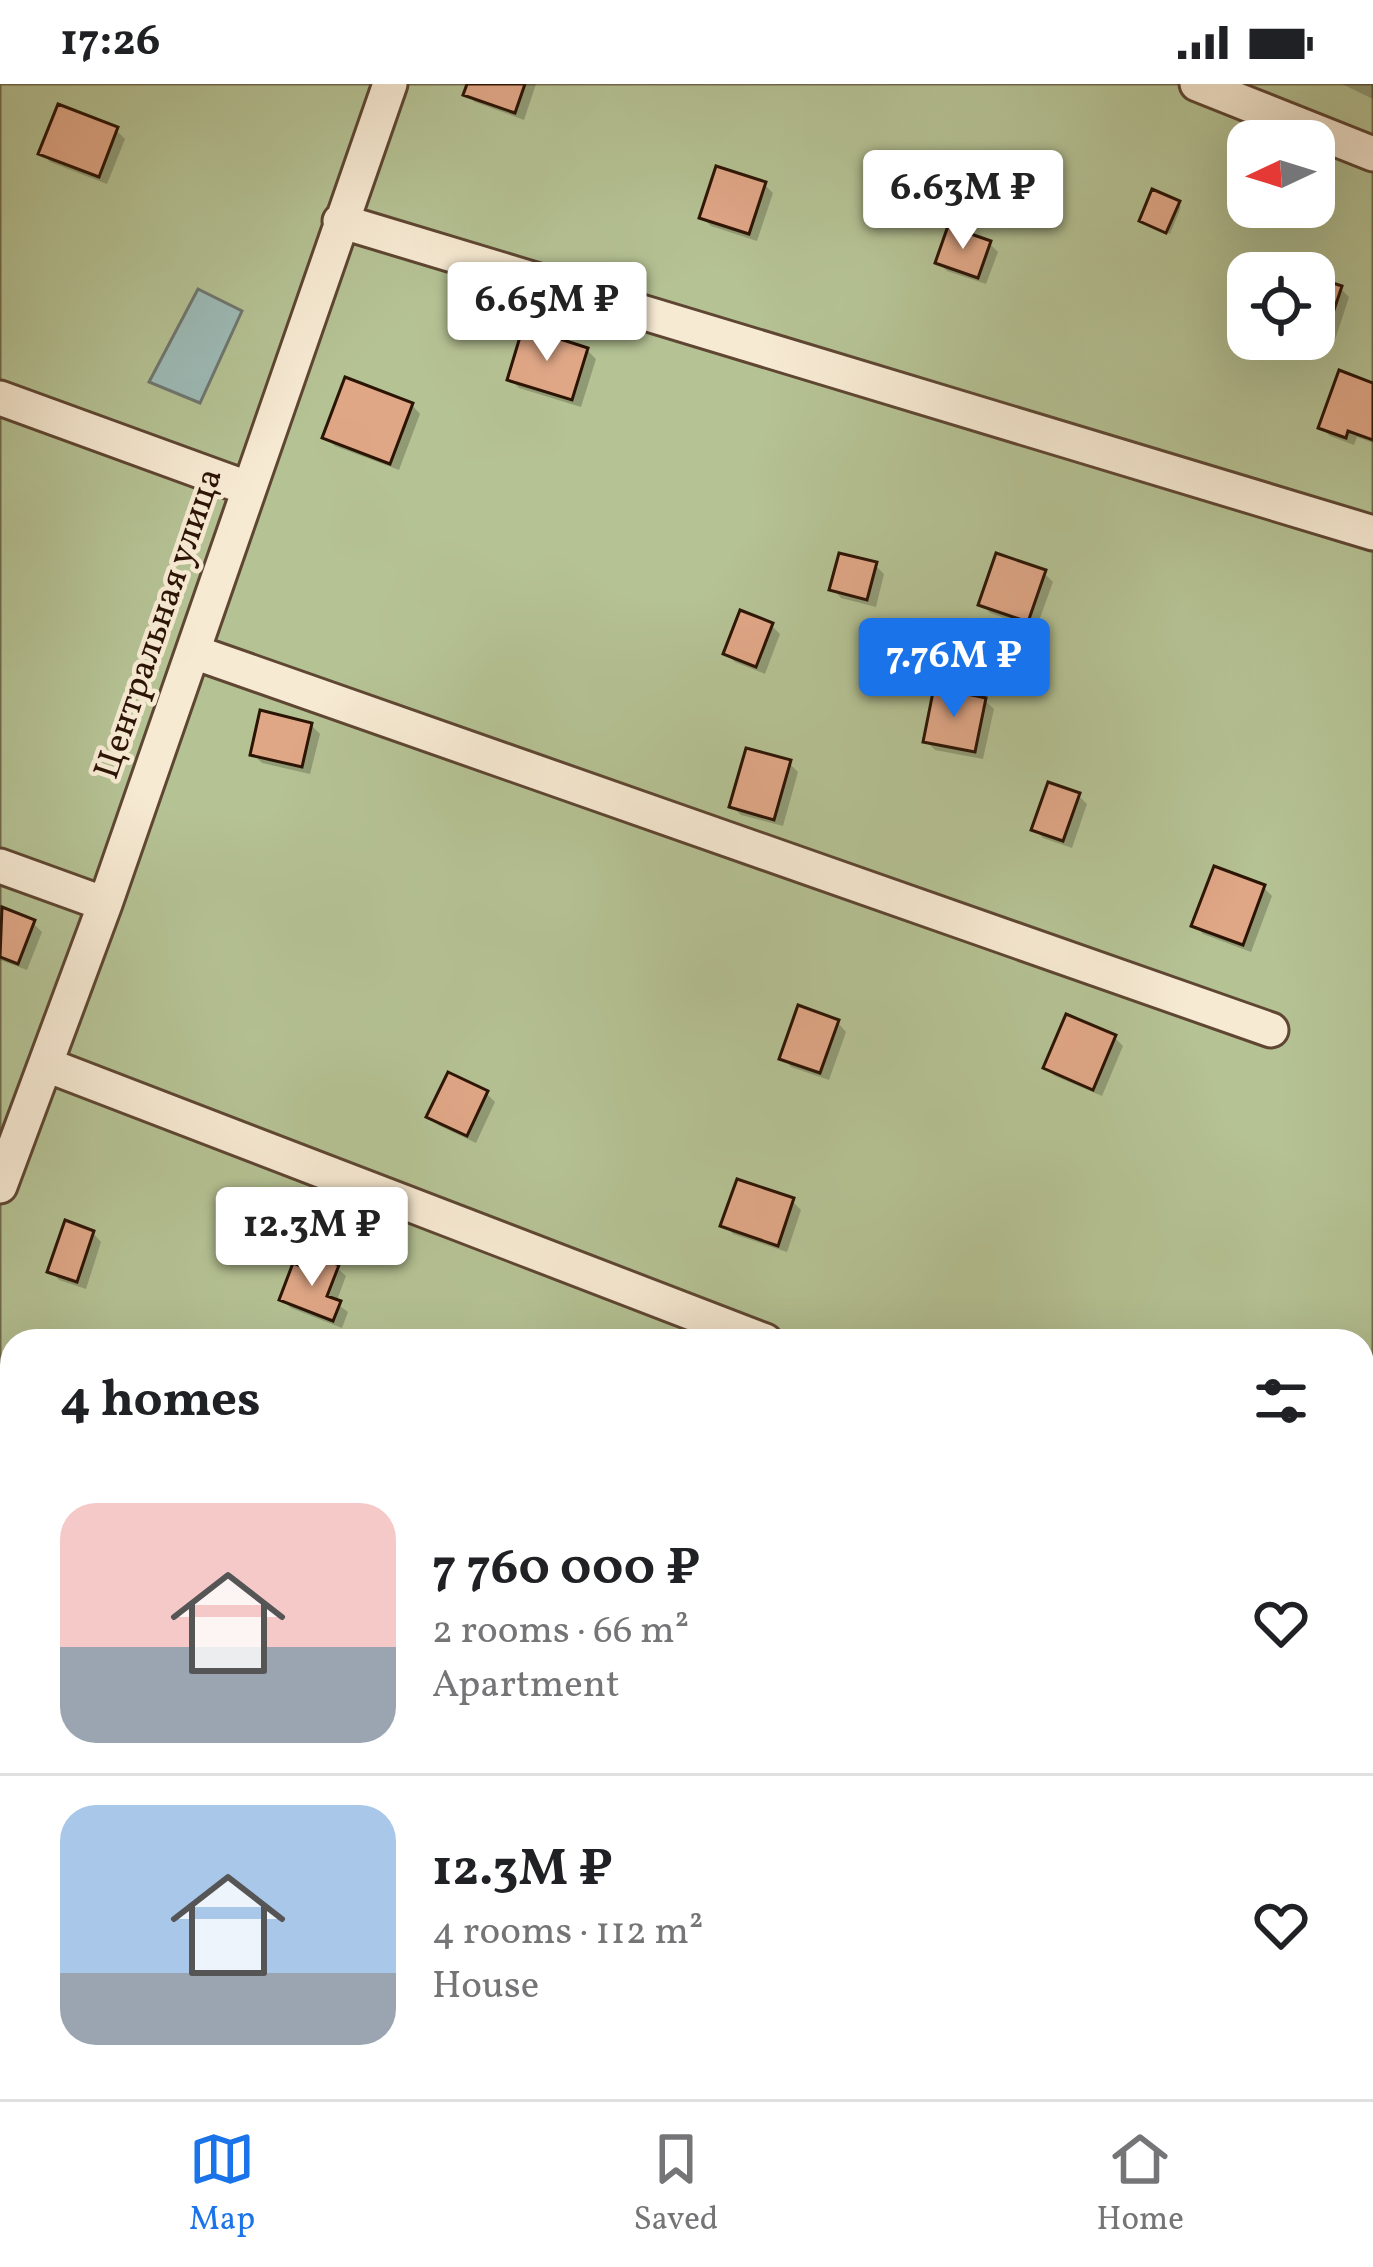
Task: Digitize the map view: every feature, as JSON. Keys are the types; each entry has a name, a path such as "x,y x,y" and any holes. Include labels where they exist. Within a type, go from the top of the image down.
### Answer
{"street":[{"path":"1198,84 1373,154"},
{"name":"Центральная улица","path":"0,1186 194,652 340,221 379,87"},
{"path":"340,221 1373,533"},
{"path":"0,398 247,488"},
{"path":"194,652 1271,1030"},
{"path":"0,866 106,904"},
{"path":"47,1065 734,1329"}],"green space":[{"path":"0,84 1373,84 1373,1329 0,1329"}],"water":[{"path":"198,289 242,311 200,403 149,382"}],"building":[{"path":"467,84 525,84 515,113 463,95"},
{"path":"58,104 118,127 99,177 38,154"},
{"path":"716,166 766,182 749,234 699,218"},
{"path":"1152,189 1180,201 1166,233 1139,221"},
{"path":"948,226 991,241 978,278 935,263"},
{"path":"523,327 588,348 572,400 507,380"},
{"path":"1339,370 1373,383 1373,440 1348,431 1346,438 1318,428"},
{"path":"345,377 413,403 390,464 322,438"},
{"path":"839,553 877,562 867,600 829,590"},
{"path":"996,553 1046,570 1028,622 978,605"},
{"path":"740,610 773,623 756,667 723,654"},
{"path":"934,687 986,698 975,752 923,742"},
{"path":"260,710 312,723 302,767 250,755"},
{"path":"746,748 791,760 774,820 729,807"},
{"path":"1048,782 1080,793 1063,841 1031,830"},
{"path":"1214,866 1265,885 1243,945 1191,926"},
{"path":"2,907 35,920 18,964 0,957"},
{"path":"798,1005 839,1020 820,1073 779,1059"},
{"path":"1066,1014 1116,1035 1093,1090 1043,1068"},
{"path":"448,1072 488,1091 467,1136 426,1117"},
{"path":"737,1179 794,1198 778,1246 720,1226"},
{"path":"65,1220 94,1231 77,1282 47,1272"},
{"path":"316,1256 339,1265 327,1296 341,1301 333,1321 279,1300 293,1263 311,1270"}]}
